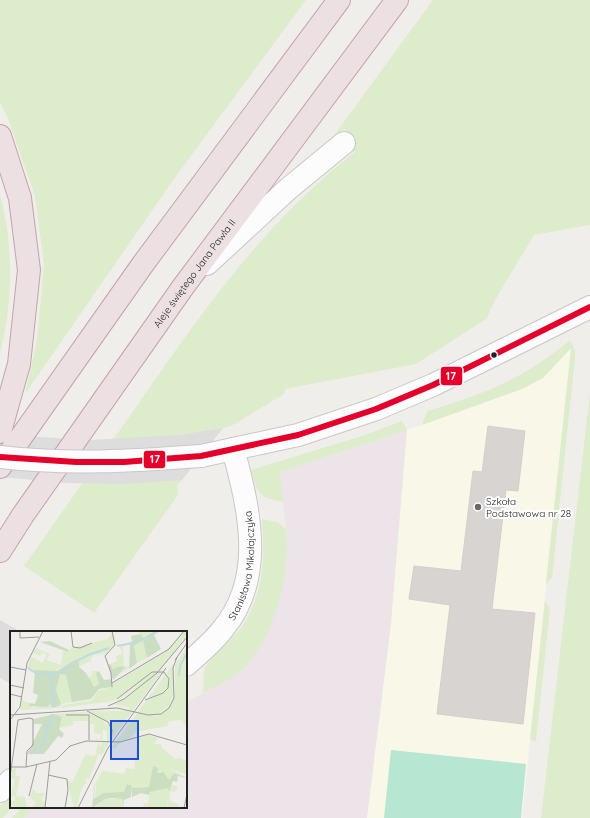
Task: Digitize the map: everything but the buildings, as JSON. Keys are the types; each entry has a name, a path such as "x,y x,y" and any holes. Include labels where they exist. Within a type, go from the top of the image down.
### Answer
{"highway":[{"path":"0,467 142,264 339,0"},
{"name":"Aleje świętego Jana Pawła II","path":"0,551 23,515 183,286 396,0"},
{"path":"0,136 20,198 29,270 19,364 0,432"}],"street":[{"path":"183,286 288,188 344,143"},
{"path":"0,456 76,462 124,462 201,456 298,435 382,407 433,385 590,307"},
{"name":"Stanisława Mikołajczyka","path":"187,664 209,645 224,628 238,607 247,584 251,536 247,509 233,449"},
{"path":"0,791 10,781"}],"shaded area":[{"name":"Szkoła Podstawowa nr 28","path":"571,348 522,818 367,818 391,625 407,430 522,389 543,378"},
{"path":"407,430 391,625 367,818 24,818 33,808 187,808 187,702 240,672 287,540 280,472"}],"green space":[{"path":"0,0 306,0 176,176 25,394 37,340 44,264 35,196 7,116 0,102"},
{"path":"433,0 590,0 590,225 534,235 499,293 486,319 416,364 285,389 284,394 231,426 223,428 177,486 178,495 94,613 24,566 188,333 238,268 293,207 322,179 354,153 345,129 335,134"},
{"path":"0,195 8,234 10,274 7,314 0,353"},
{"path":"570,340 575,350 575,358 552,578 546,584 571,348 543,378 522,389 422,425 427,411 503,384 536,365"},
{"path":"590,392 590,818 541,818"},
{"path":"402,421 407,430 280,472 283,502 264,496 260,493 255,484 251,470 365,435"},
{"path":"262,519 277,522 286,529 286,566 278,605 263,642 253,658 237,674 203,693 204,671 206,666 239,631 250,612 255,599 262,574"},
{"path":"545,601 550,608 536,741 530,740"},
{"path":"391,750 526,764 521,818 384,818"},
{"path":"10,796 10,808 12,808 3,818 0,818 0,806"},
{"path":"33,808 24,818 12,818 20,809"}],"pier":[{"path":"223,428 182,480 125,484 67,483 0,477 0,432 40,437 89,440 180,435"},
{"path":"0,620 19,631 10,631 10,683 0,678"}],"transit line":[{"name":"17","path":"0,457 76,462 124,462 201,456 298,435 376,409 433,385 590,307"}],"place":[{"name":"Szkoła Podstawowa nr 28","path":"478,507"}]}
